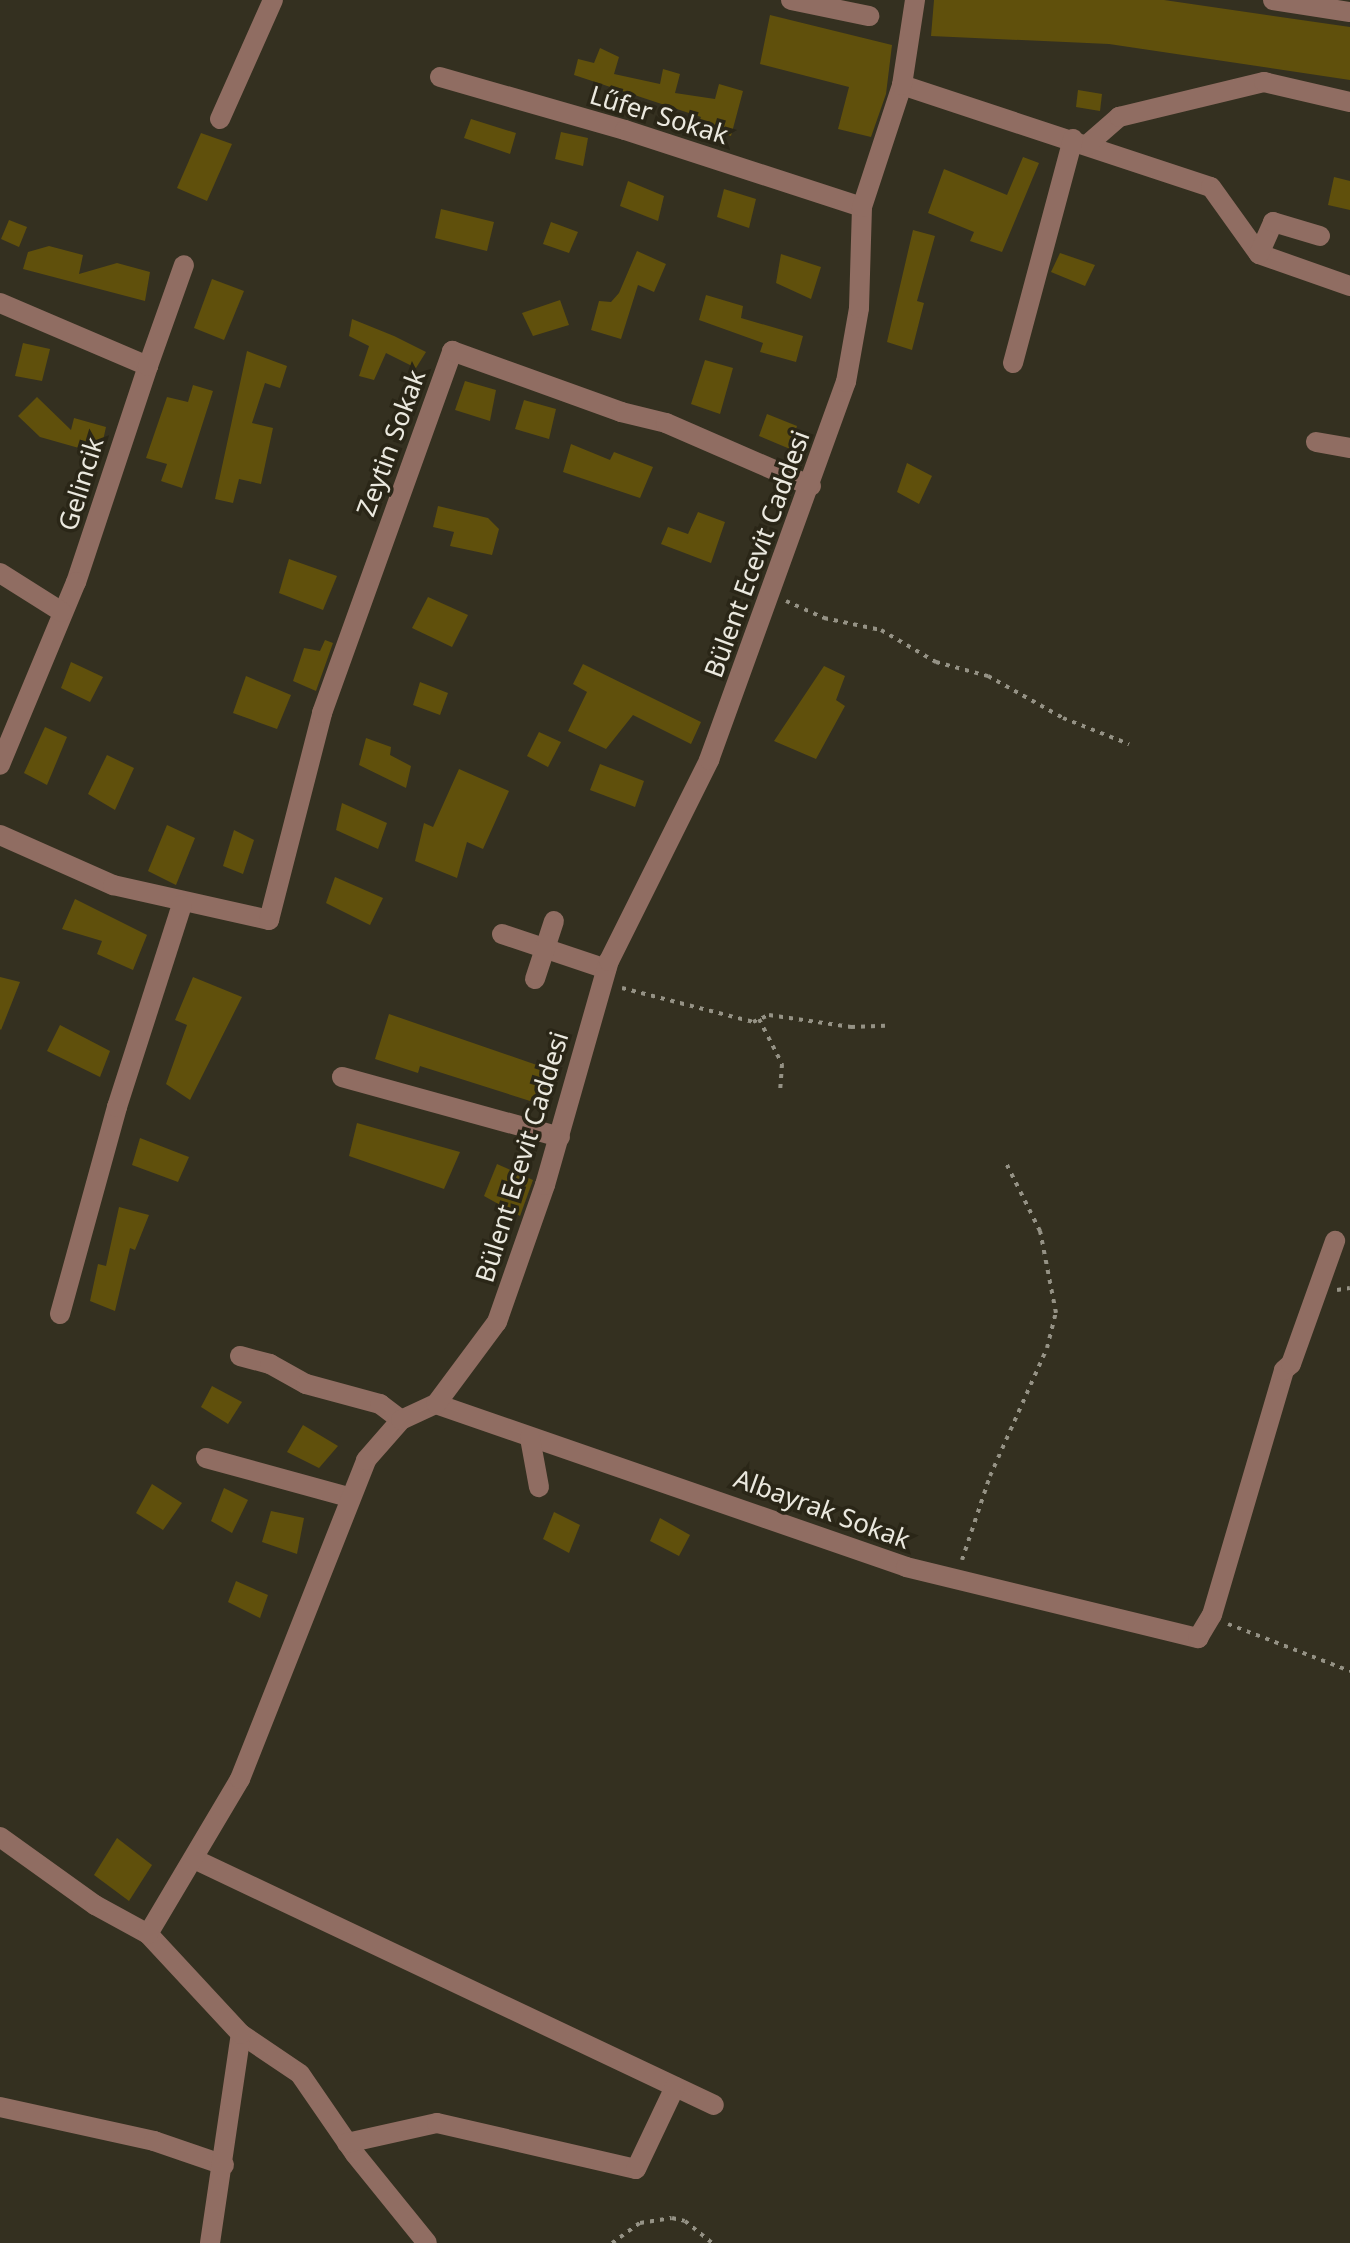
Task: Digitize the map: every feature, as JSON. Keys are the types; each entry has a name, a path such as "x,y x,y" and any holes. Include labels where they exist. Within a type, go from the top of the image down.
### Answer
{"street":[{"path":"220,119 273,0"},
{"path":"791,0 869,16"},
{"name":"Bülent Ecevit Caddesi","path":"148,1934 240,1779 366,1460 401,1420 436,1404 497,1322 560,1137 604,976 709,760 811,486 846,382 859,308 862,207 902,85 915,0"},
{"path":"1273,0 1350,12"},
{"name":"Lűfer Sokak","path":"440,77 625,130 862,207"},
{"path":"1013,363 1080,142 1119,117 1264,82 1350,102"},
{"path":"902,85 1211,187 1259,254 1350,286"},
{"path":"1259,254 1273,222 1320,236"},
{"name":"Gelincik","path":"0,765 62,612 184,265"},
{"path":"0,303 148,366"},
{"name":"Zeytin Sokak","path":"182,905 269,920 322,713 452,351 621,412 666,423 811,486"},
{"path":"1316,442 1350,448"},
{"path":"0,573 62,612"},
{"path":"0,835 113,885 182,905 117,1107 60,1314"},
{"path":"535,979 554,921"},
{"path":"502,934 547,949 604,976"},
{"path":"342,1077 560,1137"},
{"path":"1212,1615 1284,1370 1291,1364 1335,1241"},
{"path":"240,1356 270,1364 306,1384 380,1404 401,1420"},
{"name":"Albayrak Sokak","path":"436,1404 954,1581 1198,1638 1212,1615"},
{"path":"530,1438 539,1487"},
{"path":"206,1458 349,1497"},
{"path":"0,1837 95,1905 148,1934 241,2034 300,2074 347,2143 427,2243"},
{"path":"194,1859 714,2105"},
{"path":"210,2243 224,2165 241,2034"},
{"path":"347,2143 437,2123 636,2169 675,2087"},
{"path":"0,2107 134,2135 224,2165"}],"path":[{"path":"771,595 824,618 881,630 936,662 988,676 1063,718 1129,744"},
{"path":"604,976 725,1016 759,1019 790,1016 851,1027 885,1026"},
{"path":"759,1019 782,1064 780,1094"},
{"path":"954,1581 990,1476 1047,1348 1056,1313 1040,1231 1005,1161"},
{"path":"1212,1615 1240,1631 1350,1671"},
{"path":"612,2243 640,2223 672,2218 685,2221 712,2243"}],"building":[{"path":"934,0 1164,0 1350,27 1350,80 1109,44 931,36"},
{"path":"770,15 892,45 886,94 871,137 838,129 849,87 760,64"},
{"path":"600,48 619,57 614,74 660,84 663,69 680,74 675,93 715,99 719,84 743,91 731,136 698,125 701,117 574,75 578,59 594,63"},
{"path":"1078,90 1102,94 1100,111 1076,107"},
{"path":"471,119 516,133 510,154 464,138"},
{"path":"561,132 588,138 583,166 555,159"},
{"path":"201,133 232,144 207,201 177,188"},
{"path":"1023,157 1039,163 1002,252 970,241 974,232 928,213 944,169 1007,195"},
{"path":"1334,177 1350,181 1350,210 1328,205"},
{"path":"628,181 664,196 658,221 620,206"},
{"path":"724,189 756,199 749,228 717,217"},
{"path":"441,209 494,222 487,251 435,238"},
{"path":"9,220 27,227 19,247 1,239"},
{"path":"551,222 578,232 569,253 543,244"},
{"path":"913,230 935,236 917,301 924,303 912,350 887,342"},
{"path":"49,246 83,255 79,274 117,263 150,272 145,301 23,269 28,252"},
{"path":"637,251 666,264 654,292 638,285 621,339 591,330 599,301 611,302 619,293"},
{"path":"1060,253 1095,265 1085,286 1051,272"},
{"path":"781,254 821,267 811,299 776,283"},
{"path":"212,279 244,291 224,340 194,328"},
{"path":"706,295 743,306 741,318 803,336 796,362 760,352 763,343 699,320"},
{"path":"560,300 569,325 533,336 522,313"},
{"path":"352,319 426,352 416,368 386,353 374,380 359,376 369,346 349,336"},
{"path":"23,343 50,349 42,381 15,376"},
{"path":"247,351 287,366 280,388 265,383 252,423 273,428 261,484 239,479 233,503 215,499"},
{"path":"705,360 733,368 720,414 691,404"},
{"path":"465,381 496,390 490,421 455,410"},
{"path":"193,385 213,391 182,488 161,481 167,464 146,458 167,397 188,402"},
{"path":"37,397 71,430 74,418 106,427 100,454 40,437 18,416"},
{"path":"524,400 556,409 549,439 515,429"},
{"path":"767,414 797,426 790,449 759,436"},
{"path":"571,444 610,460 614,452 653,467 640,498 563,472"},
{"path":"907,463 932,476 919,504 897,492"},
{"path":"438,506 488,518 499,529 492,555 450,546 454,532 433,527"},
{"path":"698,512 725,522 711,563 661,544 668,527 688,534"},
{"path":"289,559 337,576 323,610 279,593"},
{"path":"428,597 468,615 452,647 412,628"},
{"path":"325,640 333,643 316,691 293,681 304,648 320,651"},
{"path":"71,662 103,677 90,702 61,688"},
{"path":"583,664 701,722 691,744 633,715 606,749 568,731 587,692 573,684"},
{"path":"824,666 845,676 836,700 845,706 816,759 774,741"},
{"path":"246,676 291,695 277,729 233,713"},
{"path":"420,682 448,693 440,715 413,705"},
{"path":"45,727 67,737 47,785 24,773"},
{"path":"539,732 561,742 548,767 527,756"},
{"path":"366,738 391,747 390,755 411,766 406,788 359,765"},
{"path":"107,755 134,768 115,810 88,794"},
{"path":"600,764 644,781 635,807 590,790"},
{"path":"459,769 509,791 483,849 467,842 457,878 415,861 424,823 433,827"},
{"path":"342,803 387,823 378,849 336,830"},
{"path":"167,825 195,838 176,885 148,871"},
{"path":"234,830 254,840 243,874 223,866"},
{"path":"335,877 383,898 370,925 326,903"},
{"path":"75,899 147,935 133,970 97,954 102,941 62,929"},
{"path":"0,977 20,982 1,1030 0,1029"},
{"path":"193,977 242,997 190,1100 166,1084 187,1025 175,1020"},
{"path":"389,1014 557,1072 549,1107 420,1066 418,1073 375,1059"},
{"path":"60,1025 110,1051 100,1077 47,1051"},
{"path":"357,1123 460,1152 444,1189 349,1156"},
{"path":"140,1138 189,1157 178,1182 132,1165"},
{"path":"497,1164 533,1180 520,1216 484,1196"},
{"path":"119,1207 149,1215 135,1250 130,1248 115,1311 90,1301 98,1264 106,1266"},
{"path":"212,1386 242,1402 228,1424 201,1407"},
{"path":"303,1425 338,1446 319,1468 287,1452"},
{"path":"152,1484 182,1503 163,1530 136,1513"},
{"path":"224,1488 248,1500 232,1533 211,1521"},
{"path":"271,1511 304,1518 297,1554 262,1542"},
{"path":"554,1512 580,1525 569,1553 543,1539"},
{"path":"660,1518 690,1535 679,1556 650,1541"},
{"path":"236,1581 268,1595 260,1618 228,1602"},
{"path":"117,1838 152,1865 129,1901 94,1875"}]}
